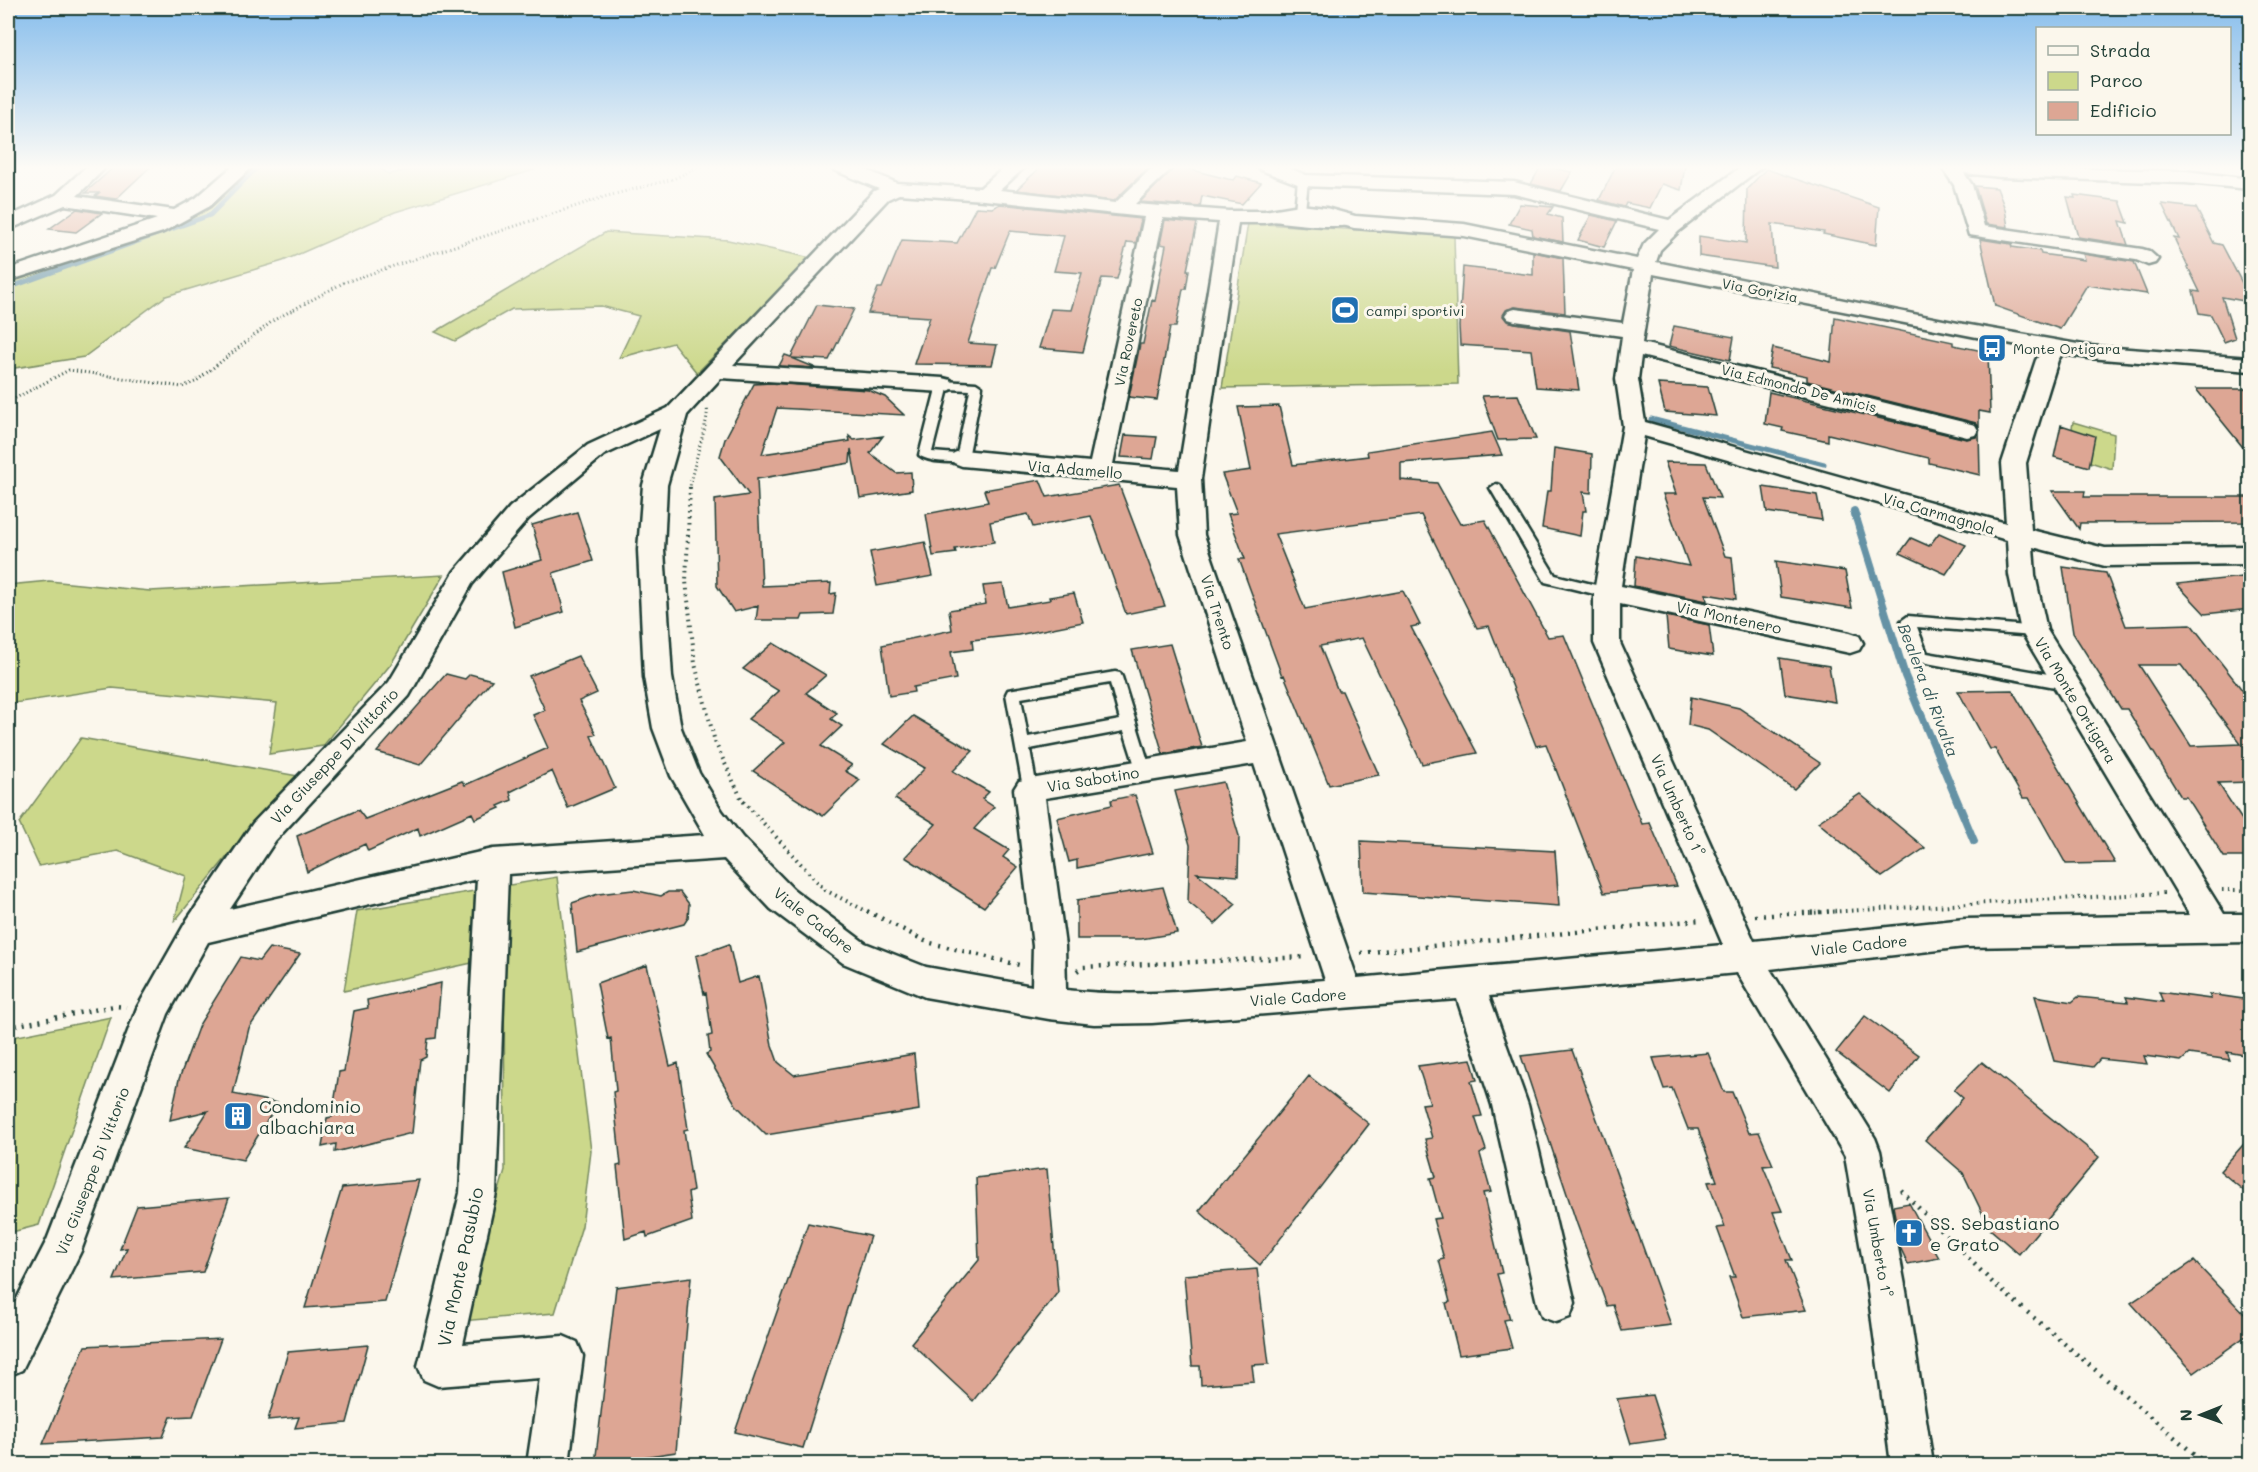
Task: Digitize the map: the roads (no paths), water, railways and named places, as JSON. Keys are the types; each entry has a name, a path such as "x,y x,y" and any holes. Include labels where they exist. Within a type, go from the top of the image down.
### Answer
{"street":[{"path":"8,275 135,235"},
{"name":"Via Giuseppe Di Vittorio","path":"8,1356 62,1251 154,1008 198,930 264,832 399,689 463,578 519,513 596,450 676,413 844,235"},
{"name":"Via Rovereto","path":"1100,472 1150,235"},
{"name":"Via Trento","path":"1226,235 1189,479 1192,535 1346,994"},
{"name":"Via Gorizia","path":"1487,235 1958,329 2089,352 2250,364"},
{"name":"Via Umberto 1°","path":"1664,235 1651,248 1644,267 1632,339 1627,379 1634,426 1607,591 1607,643 1745,957 1862,1151 1887,1291 1912,1464"},
{"path":"2002,235 2142,255 2148,259"},
{"name":"Via Edmondo De Amicis","path":"1515,315 1632,339 1967,430"},
{"name":"Via Monte Ortigara","path":"2057,346 2047,360 2014,463 2022,575 2034,632 2216,929"},
{"path":"715,371 943,385"},
{"name":"Viale Cadore","path":"676,413 655,485 651,550 658,677 667,728 686,776 711,820 731,846 782,899 854,953 925,982 1049,1004 1094,1009 1152,1008 1468,983 1745,957 1965,933 2250,928"},
{"name":"Via Carmagnola","path":"1634,426 2018,535 2105,557 2250,555"},
{"name":"Via Adamello","path":"962,458 1189,479"},
{"name":"Via Montenero","path":"1607,591 1850,643"},
{"name":"Via Sabotino","path":"1049,1004 1050,946 1029,789 1264,751"},
{"path":"198,930 493,861 731,846"},
{"name":"Via Monte Pasubio","path":"493,861 478,1193 438,1366 563,1356 548,1464"},
{"path":"1468,983 1510,1105 1556,1303"}],"lane":[{"path":"943,385 976,387 962,458 924,455 943,385"},
{"path":"1496,488 1550,579 1607,591"},
{"path":"2034,632 1908,621 1922,657 2066,683"},
{"path":"1029,789 1013,694 1115,677 1143,771"},
{"path":"1022,744 1129,724"}],"waterway":[{"path":"8,288 156,235"},
{"name":"Bealera di Rivalta","path":"1651,419 1824,464"},
{"name":"Bealera di Rivalta","path":"1854,511 1905,676 1974,841"}],"place":[{"name":"campi sportivi","path":"1345,310"},
{"name":"Monte Ortigara","path":"1992,348"},
{"name":"Condominio albachiara","path":"238,1116"},
{"name":"SS. Sebastiano e Grato","path":"1909,1233"}]}
